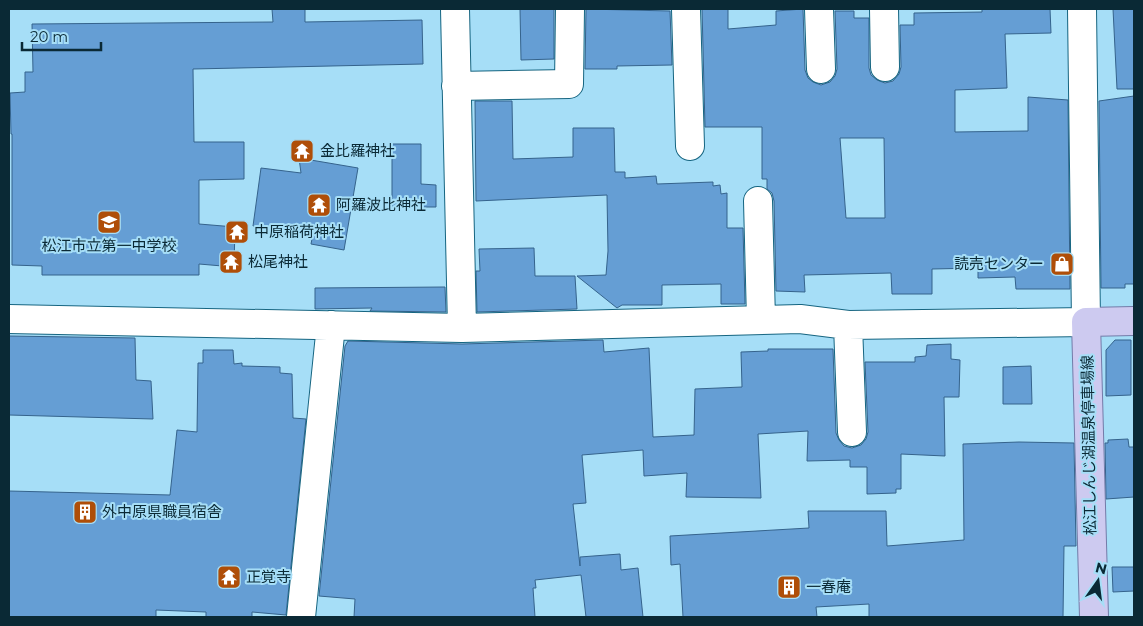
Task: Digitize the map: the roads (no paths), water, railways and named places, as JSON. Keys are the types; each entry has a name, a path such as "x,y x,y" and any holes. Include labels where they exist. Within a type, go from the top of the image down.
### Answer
{"main road":[{"path":"1086,322 1134,321"},
{"name":"松江しんじ湖温泉停車場線","path":"1086,322 1094,617"}],"street":[{"path":"455,9 462,328"},
{"path":"456,86 569,84 570,9"},
{"path":"686,9 690,146"},
{"path":"819,9 822,69"},
{"path":"884,9 885,66"},
{"path":"9,319 462,328 800,319 848,325 1086,322 1082,9"},
{"path":"758,201 760,320"},
{"path":"302,617 331,325"},
{"path":"848,325 852,432"}],"place":[{"name":"金比羅神社","path":"302,151"},
{"name":"阿羅波比神社","path":"319,205"},
{"name":"松江市立第一中学校","path":"109,222"},
{"name":"中原稲荷神社","path":"237,232"},
{"name":"松尾神社","path":"231,262"},
{"name":"読売センター","path":"1062,264"},
{"name":"外中原県職員宿舎","path":"85,512"},
{"name":"正覚寺","path":"229,577"},
{"name":"一春庵","path":"789,587"}]}
